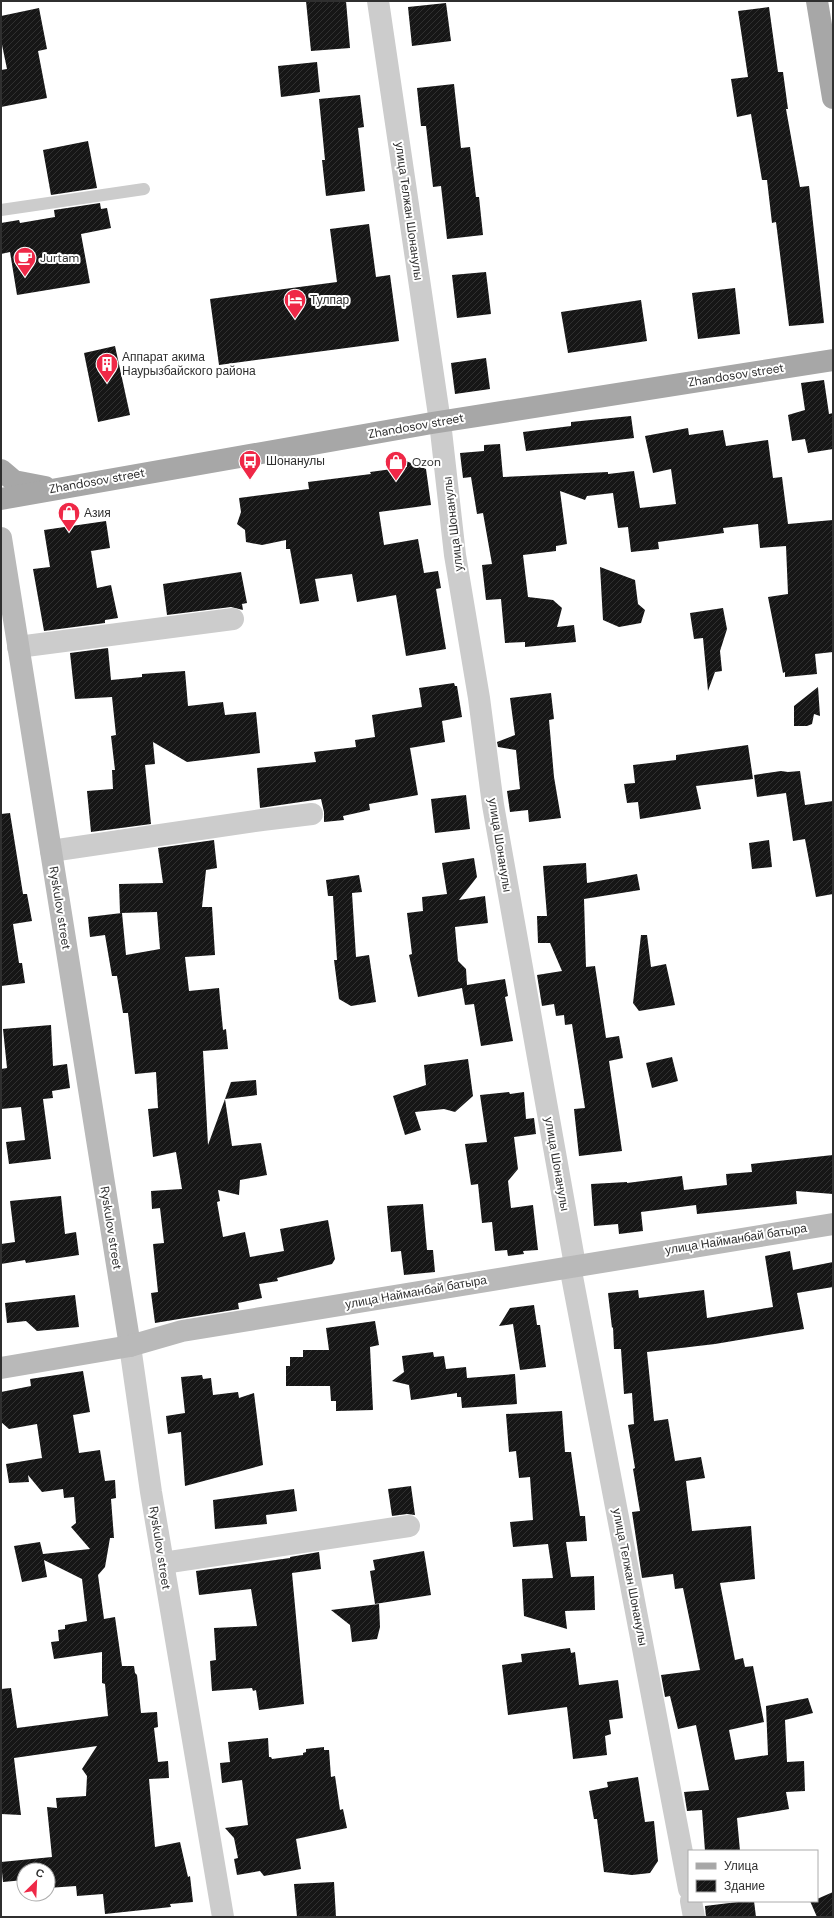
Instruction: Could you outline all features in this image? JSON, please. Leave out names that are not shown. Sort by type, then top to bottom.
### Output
[{"type":"main road","points":[[817,1],[833,98]]},
{"type":"main road","name":"Zhandosov street","points":[[1,499],[440,422],[833,360]]},
{"type":"main road","points":[[1,470],[14,481],[56,489]]},
{"type":"street","name":"улица Телжан Шонанулы","points":[[378,1],[440,422]]},
{"type":"street","name":"улица Шонанулы","points":[[440,422],[455,555],[479,698],[493,805],[573,1266]]},
{"type":"street","name":"Ryskulov street","points":[[1,538],[130,1346],[163,1563],[223,1917]]},
{"type":"street","points":[[18,647],[54,644],[233,619]]},
{"type":"street","points":[[51,851],[312,814]]},
{"type":"street","name":"улица Найманбай батыра","points":[[1,1368],[130,1346],[182,1331],[833,1224]]},
{"type":"street","name":"улица Телжан Шонанулы","points":[[573,1266],[688,1884]]},
{"type":"street","points":[[163,1563],[409,1526]]},
{"type":"street","points":[[691,1902],[694,1917]]},
{"type":"lane","points":[[1,210],[144,188]]},
{"type":"building","points":[[306,1],[346,1],[350,48],[311,51]]},
{"type":"building","points":[[446,3],[451,41],[412,46],[408,7]]},
{"type":"building","points":[[769,7],[778,72],[783,72],[788,109],[786,109],[800,187],[809,186],[824,323],[789,326],[776,222],[772,223],[767,180],[762,180],[751,114],[737,117],[731,79],[748,77],[738,11]]},
{"type":"building","points":[[39,8],[47,49],[38,51],[47,98],[1,107],[1,70],[7,69],[1,40],[1,16]]},
{"type":"building","points":[[317,62],[320,92],[281,97],[278,66]]},
{"type":"building","points":[[454,84],[461,148],[470,147],[476,197],[479,197],[483,235],[447,239],[441,186],[433,187],[426,126],[421,126],[417,88]]},
{"type":"building","points":[[360,95],[364,127],[358,128],[365,191],[326,196],[322,160],[325,160],[319,99]]},
{"type":"building","points":[[88,141],[97,188],[51,195],[43,150]]},
{"type":"building","points":[[100,203],[101,209],[107,208],[111,228],[81,234],[90,283],[17,295],[10,252],[1,254],[1,223],[19,220],[20,223],[55,217],[54,210]]},
{"type":"building","points":[[369,224],[376,277],[390,275],[399,341],[219,365],[210,299],[337,282],[330,229]]},
{"type":"building","points":[[486,272],[491,314],[457,318],[452,275]]},
{"type":"building","points":[[735,288],[740,334],[698,339],[692,293]]},
{"type":"building","points":[[641,300],[647,341],[568,353],[561,312]]},
{"type":"building","name":"Аппарат акима Наурызбайского района","points":[[115,346],[130,415],[98,422],[84,353]]},
{"type":"building","points":[[486,358],[490,389],[455,394],[451,363]]},
{"type":"building","points":[[824,380],[829,414],[833,413],[833,449],[808,453],[805,439],[792,441],[788,415],[805,410],[801,383]]},
{"type":"building","points":[[631,416],[634,438],[526,451],[523,432],[571,426],[571,422]]},
{"type":"building","points":[[688,428],[689,435],[723,430],[726,446],[768,440],[773,478],[782,477],[788,524],[833,520],[833,652],[815,654],[817,674],[785,677],[785,672],[783,673],[768,597],[788,594],[786,546],[760,548],[758,524],[723,528],[724,533],[658,542],[659,549],[631,552],[628,527],[618,528],[613,493],[587,496],[585,500],[560,491],[567,544],[556,546],[556,551],[523,555],[528,597],[553,600],[562,608],[557,627],[574,625],[576,642],[525,647],[525,642],[505,643],[501,599],[486,600],[482,565],[492,564],[483,513],[477,514],[471,477],[463,478],[460,453],[484,451],[484,445],[500,444],[503,477],[608,472],[608,474],[634,471],[640,508],[676,504],[671,469],[653,473],[645,436]]},
{"type":"building","points":[[406,461],[426,469],[431,505],[379,512],[384,545],[418,539],[424,573],[438,571],[441,588],[436,589],[446,649],[406,656],[396,595],[357,602],[352,574],[315,579],[319,601],[300,604],[290,549],[286,549],[286,540],[262,545],[246,542],[245,530],[237,524],[241,512],[239,498],[309,489],[308,482],[371,474],[370,472],[407,467]]},
{"type":"building","points":[[106,521],[110,548],[91,551],[97,588],[111,585],[118,618],[105,620],[105,623],[44,631],[33,569],[50,567],[44,530]]},
{"type":"building","points":[[600,567],[635,580],[638,604],[645,610],[641,623],[619,627],[603,620]]},
{"type":"building","points":[[241,572],[247,603],[242,604],[243,610],[231,607],[167,615],[163,584]]},
{"type":"building","points":[[723,608],[727,629],[720,651],[722,671],[715,672],[708,691],[703,638],[694,639],[690,613]]},
{"type":"building","points":[[108,648],[111,680],[142,677],[142,674],[185,671],[188,706],[223,702],[225,715],[256,712],[260,753],[187,762],[153,742],[155,764],[145,765],[151,824],[91,832],[87,791],[113,789],[112,770],[115,770],[111,736],[116,735],[112,697],[75,699],[70,653]]},
{"type":"building","points":[[454,683],[455,686],[457,686],[462,717],[442,721],[445,742],[410,748],[418,795],[369,804],[370,810],[343,816],[344,820],[324,822],[324,812],[321,799],[260,808],[257,768],[316,762],[314,752],[356,747],[355,740],[375,737],[372,715],[422,707],[419,688]]},
{"type":"building","points":[[818,687],[820,716],[814,714],[812,724],[807,726],[794,726],[794,706]]},
{"type":"building","points":[[551,693],[554,719],[549,720],[554,777],[561,818],[529,822],[528,810],[510,812],[507,791],[520,789],[516,750],[498,747],[497,742],[515,735],[510,698]]},
{"type":"building","points":[[748,745],[753,779],[696,786],[701,809],[640,819],[638,802],[627,803],[624,784],[635,783],[633,765],[676,760],[676,755]]},
{"type":"building","points":[[781,771],[800,771],[805,805],[833,801],[833,894],[816,897],[805,839],[793,841],[786,793],[757,797],[754,775]]},
{"type":"building","points":[[466,795],[470,829],[435,833],[431,799]]},
{"type":"building","points":[[10,813],[23,894],[27,894],[32,921],[13,924],[19,963],[22,963],[25,983],[1,986],[1,814]]},
{"type":"building","points":[[214,840],[217,868],[206,870],[202,907],[212,907],[215,955],[185,957],[189,991],[219,988],[223,1030],[226,1029],[228,1049],[203,1051],[208,1145],[225,1099],[232,1146],[261,1143],[267,1175],[240,1180],[239,1195],[218,1190],[220,1201],[217,1202],[223,1237],[245,1232],[250,1257],[284,1251],[280,1229],[328,1220],[335,1259],[332,1264],[277,1278],[278,1281],[259,1284],[262,1298],[238,1303],[239,1309],[155,1323],[151,1293],[158,1292],[153,1244],[164,1243],[160,1208],[152,1209],[151,1191],[182,1189],[176,1152],[153,1157],[148,1109],[158,1108],[156,1072],[135,1074],[128,1013],[123,1013],[117,976],[112,976],[105,935],[90,937],[88,917],[122,913],[126,955],[160,949],[157,912],[120,913],[119,884],[163,883],[158,848]]},
{"type":"building","points":[[769,840],[772,867],[752,869],[749,843]]},
{"type":"building","points":[[474,858],[477,877],[459,900],[485,896],[488,923],[455,927],[458,961],[466,969],[467,985],[505,979],[508,996],[505,997],[513,1041],[481,1046],[474,1004],[465,1005],[462,988],[418,997],[409,955],[412,954],[407,913],[423,911],[422,897],[447,894],[442,863]]},
{"type":"building","points":[[586,863],[587,883],[637,874],[640,890],[584,899],[586,967],[595,966],[606,1038],[619,1036],[623,1058],[609,1061],[622,1151],[579,1156],[574,1109],[585,1108],[572,1024],[565,1025],[564,1015],[556,1016],[554,1004],[542,1006],[537,975],[562,971],[550,943],[538,943],[537,916],[547,916],[543,866]]},
{"type":"building","points":[[359,875],[362,892],[352,893],[356,957],[369,955],[376,1002],[351,1006],[339,999],[334,960],[337,960],[333,896],[328,896],[326,880]]},
{"type":"building","points":[[641,935],[647,935],[651,967],[666,964],[675,1005],[639,1011],[633,1003]]},
{"type":"building","points":[[51,1025],[53,1066],[67,1064],[70,1088],[52,1091],[53,1098],[43,1099],[51,1159],[9,1164],[6,1142],[25,1140],[21,1107],[1,1109],[1,1069],[7,1068],[3,1029]]},
{"type":"building","points":[[672,1057],[678,1081],[652,1088],[646,1063]]},
{"type":"building","points":[[468,1059],[473,1096],[455,1112],[444,1109],[415,1112],[421,1130],[405,1135],[393,1096],[426,1085],[424,1065]]},
{"type":"building","points":[[256,1080],[257,1095],[225,1099],[231,1082]]},
{"type":"building","points":[[509,1092],[510,1094],[524,1092],[526,1119],[534,1118],[536,1134],[514,1137],[518,1169],[508,1181],[511,1208],[533,1205],[538,1250],[523,1251],[524,1254],[508,1256],[507,1250],[495,1251],[492,1222],[482,1223],[478,1184],[471,1185],[465,1144],[487,1142],[480,1095]]},
{"type":"building","points":[[833,1155],[833,1194],[796,1191],[797,1204],[697,1214],[696,1205],[641,1212],[643,1231],[619,1234],[618,1224],[594,1226],[591,1184],[627,1183],[682,1176],[684,1190],[727,1185],[726,1174],[752,1172],[751,1164]]},
{"type":"building","points":[[61,1196],[65,1234],[76,1232],[79,1255],[26,1263],[25,1260],[1,1264],[1,1244],[15,1242],[10,1201]]},
{"type":"building","points":[[423,1204],[427,1250],[433,1250],[435,1272],[404,1275],[401,1251],[391,1252],[387,1206]]},
{"type":"building","points":[[790,1251],[793,1270],[833,1262],[833,1287],[797,1293],[804,1329],[715,1344],[647,1352],[654,1421],[668,1419],[675,1461],[701,1457],[705,1478],[686,1481],[692,1531],[751,1526],[755,1579],[720,1583],[735,1660],[743,1658],[745,1667],[753,1666],[764,1722],[729,1730],[735,1760],[768,1755],[766,1706],[808,1698],[813,1713],[785,1720],[787,1762],[804,1761],[805,1791],[786,1792],[789,1809],[737,1818],[740,1850],[705,1850],[702,1810],[687,1811],[684,1792],[709,1790],[696,1725],[678,1729],[670,1696],[665,1697],[661,1675],[700,1670],[683,1588],[675,1589],[673,1574],[642,1578],[632,1512],[640,1511],[628,1425],[634,1424],[632,1393],[624,1394],[621,1349],[614,1349],[613,1327],[612,1328],[608,1293],[638,1290],[639,1298],[704,1290],[707,1318],[773,1307],[765,1256]]},
{"type":"building","points":[[75,1295],[79,1327],[37,1331],[26,1321],[7,1323],[5,1303]]},
{"type":"building","points":[[534,1305],[537,1325],[540,1325],[546,1367],[520,1370],[513,1324],[499,1326],[510,1308]]},
{"type":"building","points":[[375,1321],[379,1345],[370,1347],[373,1410],[336,1411],[336,1401],[331,1401],[330,1386],[286,1386],[286,1366],[290,1366],[290,1357],[303,1357],[303,1350],[329,1350],[326,1328]]},
{"type":"building","points":[[433,1352],[434,1357],[444,1356],[446,1369],[466,1367],[467,1378],[515,1374],[517,1404],[462,1408],[461,1397],[457,1397],[457,1393],[411,1400],[409,1385],[392,1381],[404,1372],[402,1356]]},
{"type":"building","points":[[83,1371],[90,1412],[73,1415],[79,1453],[100,1450],[105,1481],[115,1480],[116,1498],[111,1499],[114,1538],[110,1538],[105,1567],[98,1575],[104,1619],[115,1617],[122,1666],[134,1666],[135,1673],[137,1675],[141,1713],[157,1712],[158,1727],[154,1728],[158,1762],[168,1761],[169,1778],[149,1779],[155,1847],[180,1842],[188,1877],[190,1876],[193,1902],[170,1904],[171,1907],[105,1914],[103,1894],[77,1896],[76,1886],[56,1887],[56,1862],[16,1862],[16,1881],[3,1882],[1,1862],[52,1857],[47,1807],[57,1808],[56,1798],[86,1796],[87,1776],[82,1769],[97,1746],[14,1758],[21,1815],[1,1814],[1,1689],[11,1688],[17,1728],[108,1716],[105,1684],[102,1683],[102,1652],[54,1659],[51,1642],[59,1641],[58,1630],[65,1629],[65,1625],[87,1621],[82,1579],[44,1560],[47,1577],[22,1582],[14,1546],[40,1542],[43,1554],[90,1549],[71,1527],[76,1523],[74,1497],[64,1498],[63,1489],[42,1492],[28,1475],[29,1482],[9,1483],[6,1464],[42,1458],[37,1424],[9,1429],[1,1422],[1,1392],[31,1386],[30,1379]]},
{"type":"building","points":[[202,1375],[203,1379],[211,1378],[213,1395],[238,1392],[239,1398],[254,1393],[263,1465],[185,1486],[181,1432],[168,1434],[166,1416],[185,1413],[181,1377]]},
{"type":"building","points":[[562,1411],[565,1452],[571,1452],[580,1516],[585,1516],[587,1541],[566,1542],[571,1577],[594,1576],[595,1610],[565,1611],[567,1629],[524,1616],[522,1579],[553,1578],[548,1544],[513,1547],[510,1522],[533,1520],[530,1477],[519,1478],[516,1451],[509,1452],[506,1414]]},
{"type":"building","points":[[411,1486],[415,1515],[407,1514],[392,1516],[388,1489]]},
{"type":"building","points":[[294,1489],[297,1511],[266,1515],[267,1524],[215,1529],[213,1500]]},
{"type":"building","points":[[424,1551],[431,1595],[375,1604],[370,1571],[375,1570],[373,1560]]},
{"type":"building","points":[[319,1552],[321,1569],[292,1573],[304,1704],[259,1710],[256,1690],[253,1691],[252,1688],[212,1691],[210,1661],[216,1660],[214,1628],[257,1626],[251,1589],[199,1595],[196,1571],[290,1558]]},
{"type":"building","points":[[379,1604],[380,1627],[377,1639],[352,1642],[350,1625],[331,1610]]},
{"type":"building","points":[[570,1648],[571,1653],[575,1652],[579,1685],[618,1680],[623,1718],[609,1720],[611,1734],[605,1736],[607,1755],[573,1759],[567,1707],[508,1715],[502,1665],[522,1662],[521,1654]]},
{"type":"building","points":[[268,1738],[269,1757],[272,1759],[303,1755],[303,1753],[306,1752],[306,1749],[324,1747],[324,1750],[329,1750],[331,1777],[335,1776],[340,1810],[343,1809],[347,1828],[296,1839],[301,1869],[264,1876],[260,1871],[237,1875],[234,1859],[238,1858],[234,1838],[225,1828],[248,1825],[242,1780],[222,1783],[220,1763],[230,1762],[228,1742]]},
{"type":"building","points":[[638,1777],[645,1822],[654,1821],[658,1861],[650,1873],[632,1875],[604,1872],[597,1819],[594,1819],[589,1791],[608,1787],[607,1782]]},
{"type":"building","points":[[334,1882],[336,1917],[297,1917],[294,1884]]},
{"type":"building","points":[[833,1892],[833,1917],[817,1917],[810,1902],[818,1902],[818,1899]]},
{"type":"building","points":[[738,1902],[754,1902],[756,1917],[706,1917],[705,1906]]},
{"type":"place","name":"Jurtam","points":[[25,278]]},
{"type":"place","name":"Тулпар","points":[[295,320]]},
{"type":"place","name":"Аппарат акима Наурызбайского района","points":[[107,384]]},
{"type":"place","name":"Шонанулы","points":[[250,480]]},
{"type":"place","name":"Ozon","points":[[396,482]]},
{"type":"place","name":"Азия","points":[[69,532]]}]
